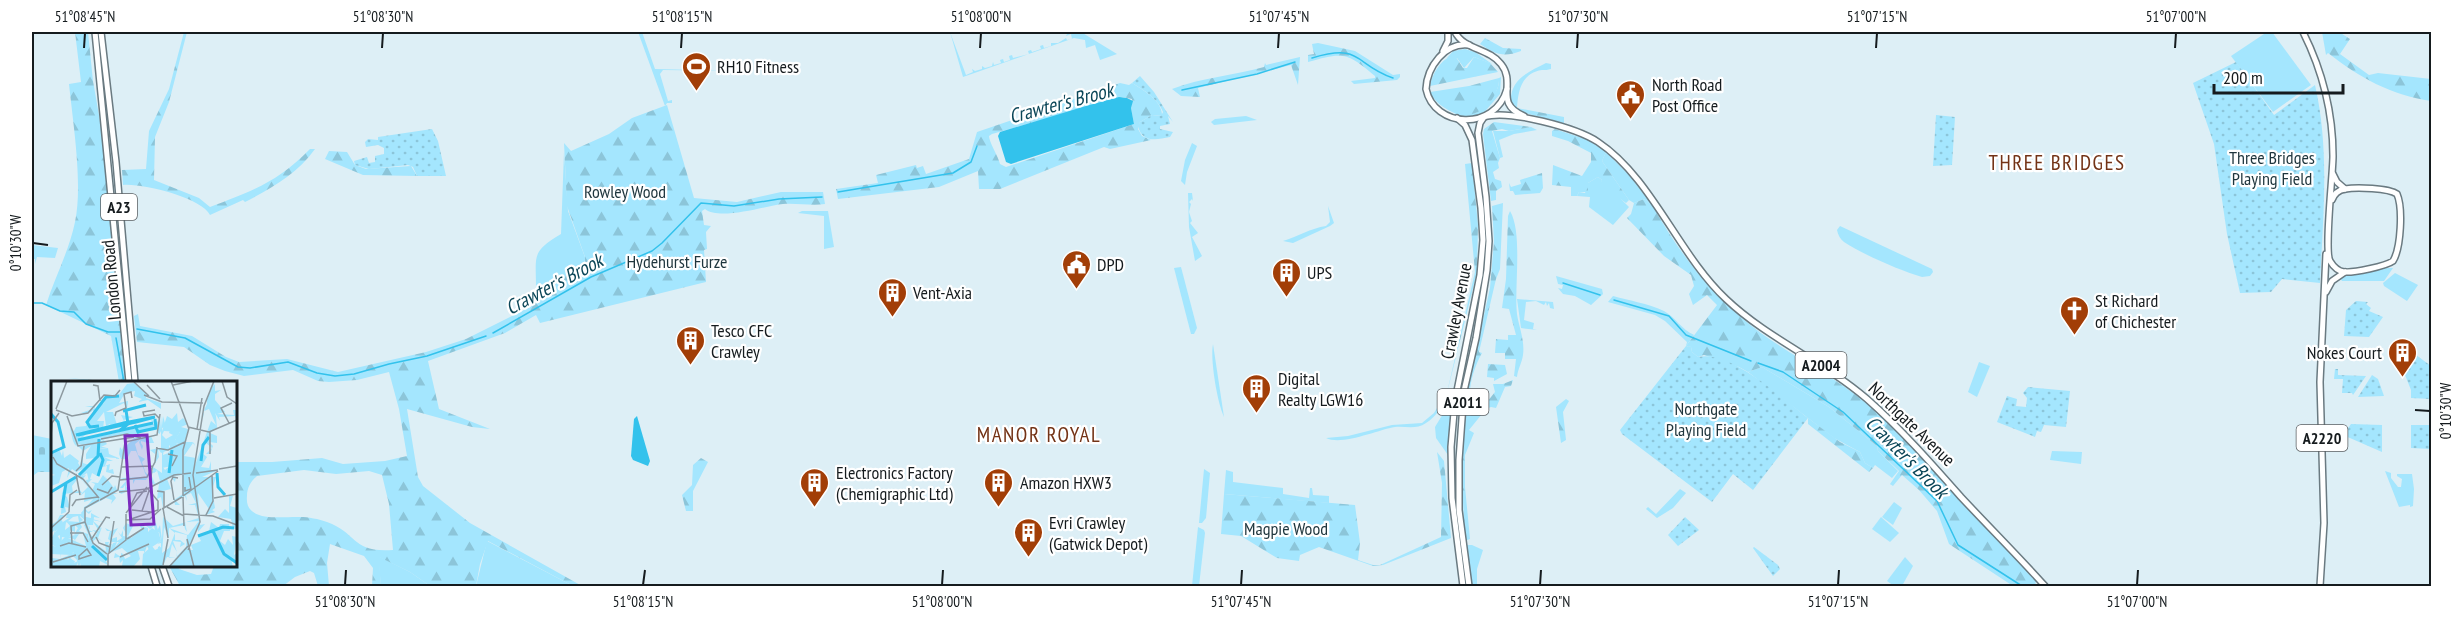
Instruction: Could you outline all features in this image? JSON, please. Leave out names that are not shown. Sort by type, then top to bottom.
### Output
[{"type":"main road","name":"London Road","points":[[95,32],[129,381]]},
{"type":"main road","name":"London Road","points":[[101,32],[116,162],[135,381]]},
{"type":"main road","points":[[1438,60],[1448,42],[1448,32]]},
{"type":"main road","points":[[1455,32],[1460,40],[1469,45],[1501,63],[1506,73],[1507,88],[1498,105],[1484,117],[1471,121],[1457,118],[1438,109],[1430,100],[1426,89],[1432,67],[1438,60],[1451,48],[1469,45]]},
{"type":"main road","points":[[2303,32],[2312,49],[2327,99],[2333,154],[2325,298]]},
{"type":"main road","name":"Northgate Avenue","points":[[1507,88],[1508,103],[1512,109],[1532,119]]},
{"type":"main road","name":"Northgate Avenue","points":[[1484,117],[1500,114],[1532,119],[1581,133],[1597,141],[1616,157],[1637,180],[1708,282],[1746,316],[1838,376],[1867,399],[1942,475],[2045,586]]},
{"type":"main road","name":"Crawley Avenue","points":[[1469,586],[1459,510],[1459,460],[1464,391],[1476,338],[1488,260],[1489,218],[1478,133],[1480,122],[1484,117]]},
{"type":"main road","name":"Crawley Avenue","points":[[1457,118],[1465,125],[1472,140],[1483,240],[1480,275],[1455,401],[1451,447],[1452,504],[1463,586]]},
{"type":"main road","points":[[2332,172],[2337,182],[2345,189]]},
{"type":"main road","points":[[2325,298],[2332,281],[2344,272],[2387,265],[2393,261],[2399,244],[2401,207],[2397,194],[2392,191],[2345,189],[2336,194],[2332,200]]},
{"type":"main road","points":[[2327,249],[2331,263],[2344,272]]},
{"type":"main road","name":"A2220","points":[[2320,586],[2325,523],[2320,414],[2325,298]]},
{"type":"main road","points":[[151,567],[157,586]]},
{"type":"main road","points":[[162,567],[170,586]]},
{"type":"green space","points":[[75,32],[88,32],[93,81],[104,144],[126,381],[119,381],[111,336],[46,305],[75,222],[78,190],[69,84],[81,82]]},
{"type":"green space","points":[[184,32],[187,32],[169,102],[155,137],[154,180],[199,198],[210,207],[275,178],[310,149],[315,149],[300,166],[274,186],[245,202],[243,200],[210,215],[196,203],[171,193],[143,186],[123,185],[122,170],[146,169],[149,131],[169,89]]},
{"type":"green space","points":[[638,32],[642,32],[655,69],[739,71],[663,70],[660,74],[668,101],[672,100],[672,103],[667,103],[665,106]]},
{"type":"green space","points":[[950,32],[966,75],[973,72],[972,69],[975,71],[982,69],[982,66],[985,68],[992,66],[993,62],[994,65],[1001,63],[1000,60],[1003,59],[1004,62],[1010,60],[1009,56],[1012,55],[1013,58],[1027,54],[963,77]]},
{"type":"green space","points":[[1068,32],[1081,32],[1117,54],[1100,60],[1095,45],[1086,48],[1085,40],[1072,39],[1071,34],[1066,36]]},
{"type":"green space","points":[[2267,32],[2272,32],[2311,85],[2273,112],[2231,56]]},
{"type":"green space","points":[[2322,32],[2339,32],[2350,39],[2340,54],[2369,75],[2378,73],[2431,79],[2431,101],[2389,90],[2364,78],[2328,53],[2326,55]]},
{"type":"green space","points":[[1066,38],[1070,39],[1051,46],[1051,43],[1058,43]]},
{"type":"green space","points":[[1485,38],[1503,48],[1521,49],[1521,51],[1509,54],[1495,52],[1480,44]]},
{"type":"green space","points":[[1318,43],[1355,51],[1393,75],[1400,74],[1400,77],[1397,80],[1354,84],[1351,81],[1375,78],[1375,76],[1358,62],[1344,56],[1308,62],[1308,55],[1314,54],[1312,44]]},
{"type":"green space","points":[[1043,45],[1044,48],[1050,46],[1029,54],[1028,51],[1041,49],[1040,46]]},
{"type":"green space","points":[[1465,49],[1475,52],[1492,64],[1474,57],[1464,68],[1457,58],[1447,58],[1453,51]]},
{"type":"green space","points":[[1451,56],[1456,57],[1463,68],[1467,68],[1474,57],[1490,63],[1498,72],[1430,86],[1437,68]]},
{"type":"green space","points":[[1300,57],[1298,85],[1291,65],[1198,88],[1200,97],[1181,96],[1172,89],[1264,67],[1265,63],[1266,65]]},
{"type":"green space","name":"Three Bridges Playing Field","points":[[2236,62],[2274,115],[2315,85],[2320,109],[2324,159],[2320,283],[2282,279],[2271,292],[2240,293],[2227,234],[2214,144],[2193,83]]},
{"type":"green space","points":[[1546,63],[1551,64],[1551,69],[1535,72],[1525,79],[1518,96],[1517,108],[1564,117],[1564,123],[1521,112],[1511,103],[1511,95],[1516,83],[1526,74]]},
{"type":"green space","points":[[1140,76],[1154,92],[1173,122],[1168,116],[1170,124],[1160,126],[1160,129],[1173,132],[1170,137],[1150,139],[1140,131],[1138,126],[1140,122],[1152,115],[1161,116],[1163,112],[1154,99],[1132,83]]},
{"type":"green space","points":[[1501,77],[1500,94],[1481,116],[1463,118],[1442,106],[1458,113],[1476,113],[1492,98]]},
{"type":"green space","points":[[1499,78],[1492,100],[1483,109],[1472,114],[1454,113],[1448,110],[1438,103],[1430,92],[1469,86]]},
{"type":"green space","points":[[1120,83],[1129,85],[1132,83],[1152,97],[1159,106],[1162,116],[1152,115],[1140,122],[1138,129],[1142,136],[1151,140],[1110,149],[1104,147],[1000,189],[979,189],[978,171],[939,187],[838,199],[836,189],[878,183],[876,175],[916,165],[917,168],[923,166],[926,174],[969,159],[977,132]],"holes":[[[1123,97],[1132,99],[1134,124],[1006,167],[1000,164],[989,139],[992,134]]]},
{"type":"green space","points":[[667,105],[694,198],[737,202],[781,192],[823,192],[825,204],[783,204],[721,214],[705,209],[702,211],[704,225],[711,226],[706,232],[707,249],[704,250],[706,282],[540,323],[536,315],[505,333],[428,361],[439,409],[490,429],[472,427],[407,409],[418,477],[423,486],[470,523],[582,586],[573,586],[488,541],[480,564],[476,586],[430,586],[410,572],[379,557],[381,586],[372,586],[373,568],[364,556],[330,544],[327,563],[329,586],[318,586],[314,573],[310,571],[295,577],[283,586],[180,586],[170,567],[178,567],[197,575],[211,574],[214,567],[237,567],[237,462],[322,458],[343,464],[385,461],[407,456],[399,409],[389,372],[357,380],[329,382],[318,381],[293,370],[244,376],[210,365],[184,347],[137,342],[134,316],[138,314],[140,326],[192,336],[226,357],[239,362],[287,359],[338,372],[426,352],[466,339],[532,306],[536,301],[536,288],[585,263],[585,257],[567,206],[564,143],[571,151],[609,134],[632,118]],"holes":[[[304,470],[336,474],[369,471],[382,475],[389,504],[393,550],[369,548],[337,526],[324,521],[303,517],[266,517],[258,515],[248,505],[249,487],[257,476]]]},
{"type":"green space","points":[[1936,115],[1955,117],[1952,165],[1933,166]]},
{"type":"green space","points":[[1246,116],[1257,120],[1214,125],[1211,122],[1215,119]]},
{"type":"green space","points":[[1494,122],[1531,127],[1492,131],[1500,158],[1499,168],[1493,172],[1495,179],[1501,181],[1502,187],[1496,191],[1496,200],[1491,201],[1483,134],[1484,129]]},
{"type":"green space","points":[[1531,127],[1537,130],[1514,134],[1499,140],[1503,157],[1500,158],[1493,131]]},
{"type":"green space","points":[[432,129],[438,141],[446,176],[417,176],[413,167],[408,165],[369,169],[355,165],[354,161],[367,157],[369,163],[375,162],[375,156],[384,154],[384,148],[378,145],[366,147],[365,142],[368,139],[378,140],[378,137]]},
{"type":"green space","points":[[1555,129],[1588,140],[1606,152],[1602,161],[1629,200],[1626,203],[1600,184],[1602,180],[1598,177],[1588,183],[1588,192],[1579,192],[1577,196],[1571,196],[1571,187],[1552,185],[1553,165],[1582,176],[1591,162],[1591,153],[1568,141],[1552,136],[1552,131]]},
{"type":"green space","points":[[1192,143],[1197,146],[1187,172],[1185,185],[1181,181],[1185,160]]},
{"type":"green space","points":[[329,151],[347,152],[355,165],[366,169],[411,166],[417,176],[363,175],[325,159]]},
{"type":"green space","points":[[564,152],[568,211],[586,260],[577,269],[536,288],[537,255],[544,245],[561,234]]},
{"type":"green space","points":[[1606,152],[1630,176],[1652,205],[1644,199],[1634,203],[1629,200],[1602,161]]},
{"type":"green space","points":[[1472,163],[1478,225],[1477,272],[1445,401],[1475,272],[1465,164]]},
{"type":"green space","points":[[1542,173],[1543,188],[1540,193],[1515,195],[1513,191],[1510,191],[1509,183],[1511,187],[1521,184],[1520,180]]},
{"type":"green space","points":[[1598,177],[1602,180],[1601,184],[1614,192],[1629,207],[1613,225],[1589,207],[1590,197],[1577,196],[1579,192],[1585,193],[1588,183]]},
{"type":"green space","points":[[1188,193],[1192,193],[1193,201],[1192,199],[1189,202],[1192,221],[1190,223],[1198,233],[1192,237],[1202,256],[1195,261],[1189,227]]},
{"type":"green space","points":[[1644,199],[1652,205],[1692,265],[1728,306],[1772,341],[1836,381],[1889,423],[1975,512],[2036,581],[2035,586],[2013,586],[1949,544],[1937,511],[1919,490],[1902,475],[1893,486],[1890,484],[1899,471],[1878,451],[1877,446],[1829,407],[1762,367],[1748,372],[1704,355],[1698,357],[1692,352],[1691,347],[1686,346],[1717,305],[1707,295],[1693,305],[1689,294],[1694,286],[1691,275],[1664,256],[1627,218],[1631,214],[1634,203]]},
{"type":"green space","points":[[1503,203],[1500,269],[1479,352],[1482,353],[1472,378],[1471,405],[1479,406],[1487,402],[1495,392],[1493,384],[1503,384],[1513,380],[1511,386],[1505,387],[1496,408],[1486,409],[1469,430],[1474,433],[1465,455],[1465,487],[1470,539],[1465,541],[1461,463],[1466,397],[1490,288],[1494,241],[1492,206]]},
{"type":"green space","points":[[1328,206],[1334,223],[1293,243],[1283,241],[1326,226],[1330,222]]},
{"type":"green space","points":[[828,211],[834,247],[824,249],[824,216],[798,213]]},
{"type":"green space","points":[[1510,211],[1516,233],[1516,303],[1523,344],[1517,377],[1514,376],[1516,359],[1505,359],[1505,353],[1495,353],[1496,339],[1508,340],[1508,335],[1516,335],[1509,309],[1502,308]]},
{"type":"green space","points":[[1840,226],[1932,269],[1933,272],[1930,276],[1922,277],[1871,257],[1839,237],[1837,230]]},
{"type":"green space","points":[[32,245],[58,248],[55,258],[37,257],[35,264],[35,259],[32,259]]},
{"type":"green space","points":[[1181,267],[1197,328],[1194,334],[1191,334],[1174,268]]},
{"type":"green space","points":[[2393,268],[2384,281],[2342,281],[2339,277],[2371,271]]},
{"type":"green space","points":[[2395,273],[2418,285],[2407,301],[2384,286],[2383,283]]},
{"type":"green space","points":[[1556,276],[1602,289],[1603,294],[1591,305],[1575,296],[1563,294],[1558,288],[1562,289],[1563,285],[1558,284]]},
{"type":"green space","points":[[1613,296],[1664,311],[1694,335],[1686,346],[1687,342],[1665,321],[1655,315],[1608,302]]},
{"type":"green space","points":[[1517,299],[1553,302],[1554,309],[1550,308],[1549,303],[1547,306],[1546,302],[1544,305],[1536,301],[1526,302],[1524,320],[1534,323],[1533,329],[1537,330],[1521,328]]},
{"type":"green space","points":[[2356,301],[2368,302],[2366,304],[2371,308],[2369,311],[2383,317],[2369,337],[2344,336],[2346,310]]},
{"type":"green space","points":[[1213,344],[1224,417],[1215,380],[1212,360]]},
{"type":"green space","name":"Northgate Playing Field","points":[[1686,346],[1691,347],[1692,352],[1698,357],[1725,360],[1756,377],[1808,418],[1753,490],[1733,474],[1712,502],[1622,434],[1620,430]]},
{"type":"green space","points":[[2412,352],[2431,366],[2431,399],[2411,398],[2411,390],[2401,365],[2406,363]]},
{"type":"green space","points":[[1979,362],[1990,366],[1977,397],[1968,392]]},
{"type":"green space","points":[[1488,364],[1505,365],[1507,374],[1494,381],[1494,378],[1487,377]]},
{"type":"green space","points":[[1762,367],[1829,407],[1877,446],[1878,451],[1898,471],[1892,478],[1875,465],[1873,468],[1865,463],[1860,452],[1834,438],[1748,372]]},
{"type":"green space","points":[[2335,369],[2338,369],[2338,375],[2366,376],[2353,395],[2342,393],[2343,379],[2334,379]]},
{"type":"green space","points":[[2372,375],[2378,379],[2384,396],[2358,397]]},
{"type":"green space","points":[[2028,387],[2070,391],[2066,427],[2044,425],[2041,432],[2037,431],[2035,437],[1997,422],[2007,396],[2017,399],[2016,406],[2026,407],[2027,398],[2023,393]]},
{"type":"green space","points":[[1446,393],[1439,410],[1422,425],[1395,427],[1341,440],[1326,438],[1348,436],[1392,425],[1422,423],[1434,413]]},
{"type":"green space","points":[[1452,399],[1448,455],[1436,438],[1435,427]]},
{"type":"green space","points":[[1566,399],[1569,401],[1563,412],[1566,440],[1561,443],[1556,407]]},
{"type":"green space","points":[[1808,418],[1840,442],[1860,452],[1865,463],[1873,468],[1869,472],[1808,424]]},
{"type":"green space","points":[[2351,424],[2382,425],[2382,452],[2343,435]]},
{"type":"green space","points":[[2411,425],[2431,425],[2431,449],[2411,448]]},
{"type":"green space","points":[[32,435],[51,439],[51,472],[38,472],[34,475]]},
{"type":"green space","points":[[2052,451],[2082,452],[2081,464],[2050,460]]},
{"type":"green space","name":"Magpie Wood","points":[[1437,452],[1444,461],[1451,538],[1383,565],[1373,566],[1319,547],[1300,555],[1299,561],[1277,558],[1241,536],[1221,534],[1224,494],[1355,505],[1360,543],[1358,560],[1380,565],[1441,537],[1442,483]]},
{"type":"green space","points":[[701,458],[708,462],[693,491],[693,511],[686,511],[682,495],[692,485],[693,465]]},
{"type":"green space","points":[[1204,469],[1210,473],[1206,518],[1199,523]]},
{"type":"green space","points":[[1226,470],[1233,472],[1233,482],[1283,488],[1283,494],[1309,498],[1310,488],[1312,488],[1313,495],[1329,496],[1329,503],[1224,494]]},
{"type":"green space","points":[[2385,471],[2391,473],[2391,478],[2398,487],[2401,487],[2402,479],[2397,474],[2412,474],[2413,506],[2399,507]]},
{"type":"green space","points":[[1680,489],[1686,493],[1673,508],[1657,518],[1646,509],[1648,507],[1656,514]]},
{"type":"green space","points":[[1894,502],[1902,508],[1893,525],[1882,517]]},
{"type":"green space","points":[[1685,517],[1699,530],[1678,546],[1668,535]]},
{"type":"green space","points":[[1881,517],[1899,533],[1890,542],[1872,529]]},
{"type":"green space","points":[[1198,527],[1205,533],[1199,586],[1192,586]]},
{"type":"green space","points":[[487,541],[573,586],[476,586]]},
{"type":"green space","points":[[1465,545],[1472,545],[1483,550],[1477,569],[1477,586],[1471,586]]},
{"type":"green space","points":[[1753,548],[1778,565],[1780,569],[1773,576]]},
{"type":"green space","points":[[378,556],[410,572],[430,586],[381,586]]},
{"type":"green space","points":[[1905,557],[1913,566],[1902,586],[1894,586],[1887,581]]},
{"type":"shaded area","points":[[1119,97],[1133,101],[1131,108],[1134,124],[1011,164],[1006,162],[998,136],[1000,132]]},
{"type":"shaded area","points":[[637,416],[650,461],[648,466],[633,460],[631,456],[634,419]]},
{"type":"waterway","name":"Crawter's Brook","points":[[1312,58],[1328,54],[1349,54],[1380,73],[1393,78]]},
{"type":"waterway","name":"Crawter's Brook","points":[[1182,90],[1257,74],[1295,62]]},
{"type":"waterway","name":"Crawter's Brook","points":[[838,192],[953,173],[971,162],[977,146]]},
{"type":"waterway","name":"Crawter's Brook","points":[[493,333],[591,277],[652,251],[701,203],[734,206],[779,199],[822,197]]},
{"type":"waterway","name":"Crawter's Brook","points":[[1563,283],[1600,295]]},
{"type":"waterway","name":"Crawter's Brook","points":[[1614,300],[1669,316],[1686,335],[1751,361]]},
{"type":"waterway","name":"Crawter's Brook","points":[[32,303],[42,303],[60,311],[74,312],[86,324],[108,332],[121,332]]},
{"type":"waterway","name":"Crawter's Brook","points":[[137,329],[185,338],[238,367],[250,368],[288,362],[317,373],[335,376],[354,374],[427,356],[486,336]]},
{"type":"waterway","points":[[116,338],[124,381]]},
{"type":"waterway","name":"Crawter's Brook","points":[[1758,363],[1783,372],[1843,412],[1937,501],[1958,545],[2022,586]]},
{"type":"place","name":"RH10 Fitness","points":[[696,92]]},
{"type":"place","name":"North Road Post Office","points":[[1631,120]]},
{"type":"place","name":"DPD","points":[[1076,290]]},
{"type":"place","name":"UPS","points":[[1286,298]]},
{"type":"place","name":"Vent-Axia","points":[[892,318]]},
{"type":"place","name":"St Richard of Chichester","points":[[2074,336]]},
{"type":"place","name":"Tesco CFC Crawley","points":[[690,366]]},
{"type":"place","name":"Nokes Court","points":[[2403,378]]},
{"type":"place","name":"Digital Realty LGW16","points":[[1257,414]]},
{"type":"place","name":"Electronics Factory (Chemigraphic Ltd)","points":[[815,508]]},
{"type":"place","name":"Amazon HXW3","points":[[999,508]]},
{"type":"place","name":"Evri Crawley (Gatwick Depot)","points":[[1028,558]]},
{"type":"district","name":"THREE BRIDGES","points":[[2057,162]]},
{"type":"district","name":"MANOR ROYAL","points":[[1039,434]]},
{"type":"park label","name":"Rowley Wood","points":[[625,191]]},
{"type":"park label","name":"Hydehurst Furze","points":[[677,261]]}]
